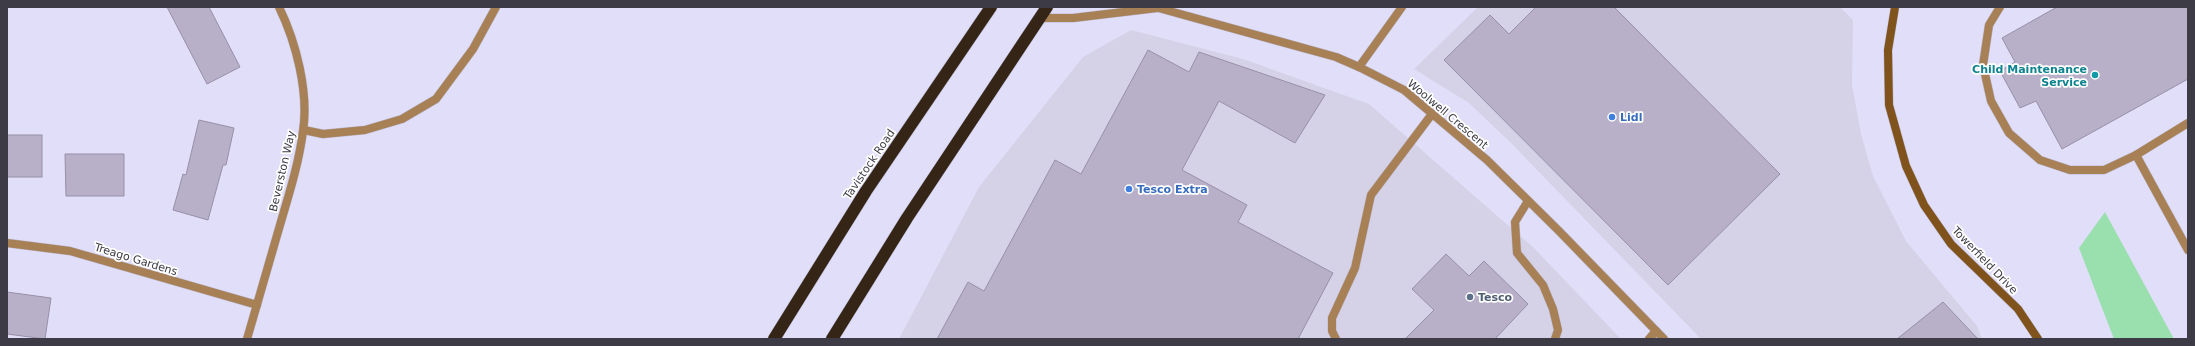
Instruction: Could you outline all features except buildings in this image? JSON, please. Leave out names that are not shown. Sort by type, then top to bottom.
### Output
[{"type":"highway","name":"Tavistock Road","points":[[774,339],[866,191],[991,7]]},
{"type":"highway","points":[[832,339],[907,218],[1047,7]]},
{"type":"street","name":"Beverston Way","points":[[247,339],[291,188],[304,130],[303,89],[297,54],[286,21],[279,7]]},
{"type":"street","points":[[304,130],[323,134],[365,130],[402,119],[436,99],[473,49],[496,7]]},
{"type":"street","name":"Woolwell Crescent","points":[[1040,18],[1073,18],[1156,7],[1336,57],[1404,90],[1487,160],[1664,339]]},
{"type":"street","points":[[1359,67],[1402,7]]},
{"type":"street","name":"Towerfield Drive","points":[[1895,7],[1888,50],[1890,105],[1906,166],[1924,205],[1951,244],[2018,309],[2038,339]]},
{"type":"street","points":[[2000,7],[1988,26],[1984,64],[1990,101],[2009,133],[2040,160],[2070,170],[2104,170],[2136,155],[2188,124]]},
{"type":"street","points":[[1336,339],[1332,331],[1332,318],[1355,268],[1371,195],[1432,114]]},
{"type":"street","points":[[2136,155],[2188,250]]},
{"type":"street","points":[[1528,201],[1515,222],[1517,253],[1543,285],[1553,309],[1558,330],[1555,339]]},
{"type":"street","name":"Treago Gardens","points":[[7,243],[70,251],[257,305]]},
{"type":"street","points":[[1648,339],[1656,331]]},
{"type":"shaded area","points":[[1478,7],[1840,7],[1853,20],[1852,85],[1861,134],[1873,176],[1906,241],[1977,326],[1982,339],[1701,339],[1511,143],[1469,103],[1414,69]]},
{"type":"shaded area","points":[[1131,30],[1243,59],[1369,104],[1533,247],[1621,339],[899,339],[979,187],[1083,57]]},
{"type":"green space","points":[[2105,212],[2174,339],[2114,339],[2079,248]]},
{"type":"place","name":"Child Maintenance Service","points":[[2095,75]]},
{"type":"place","name":"Lidl","points":[[1612,117]]},
{"type":"place","name":"Tesco Extra","points":[[1129,189]]},
{"type":"place","name":"Tesco","points":[[1470,297]]}]
